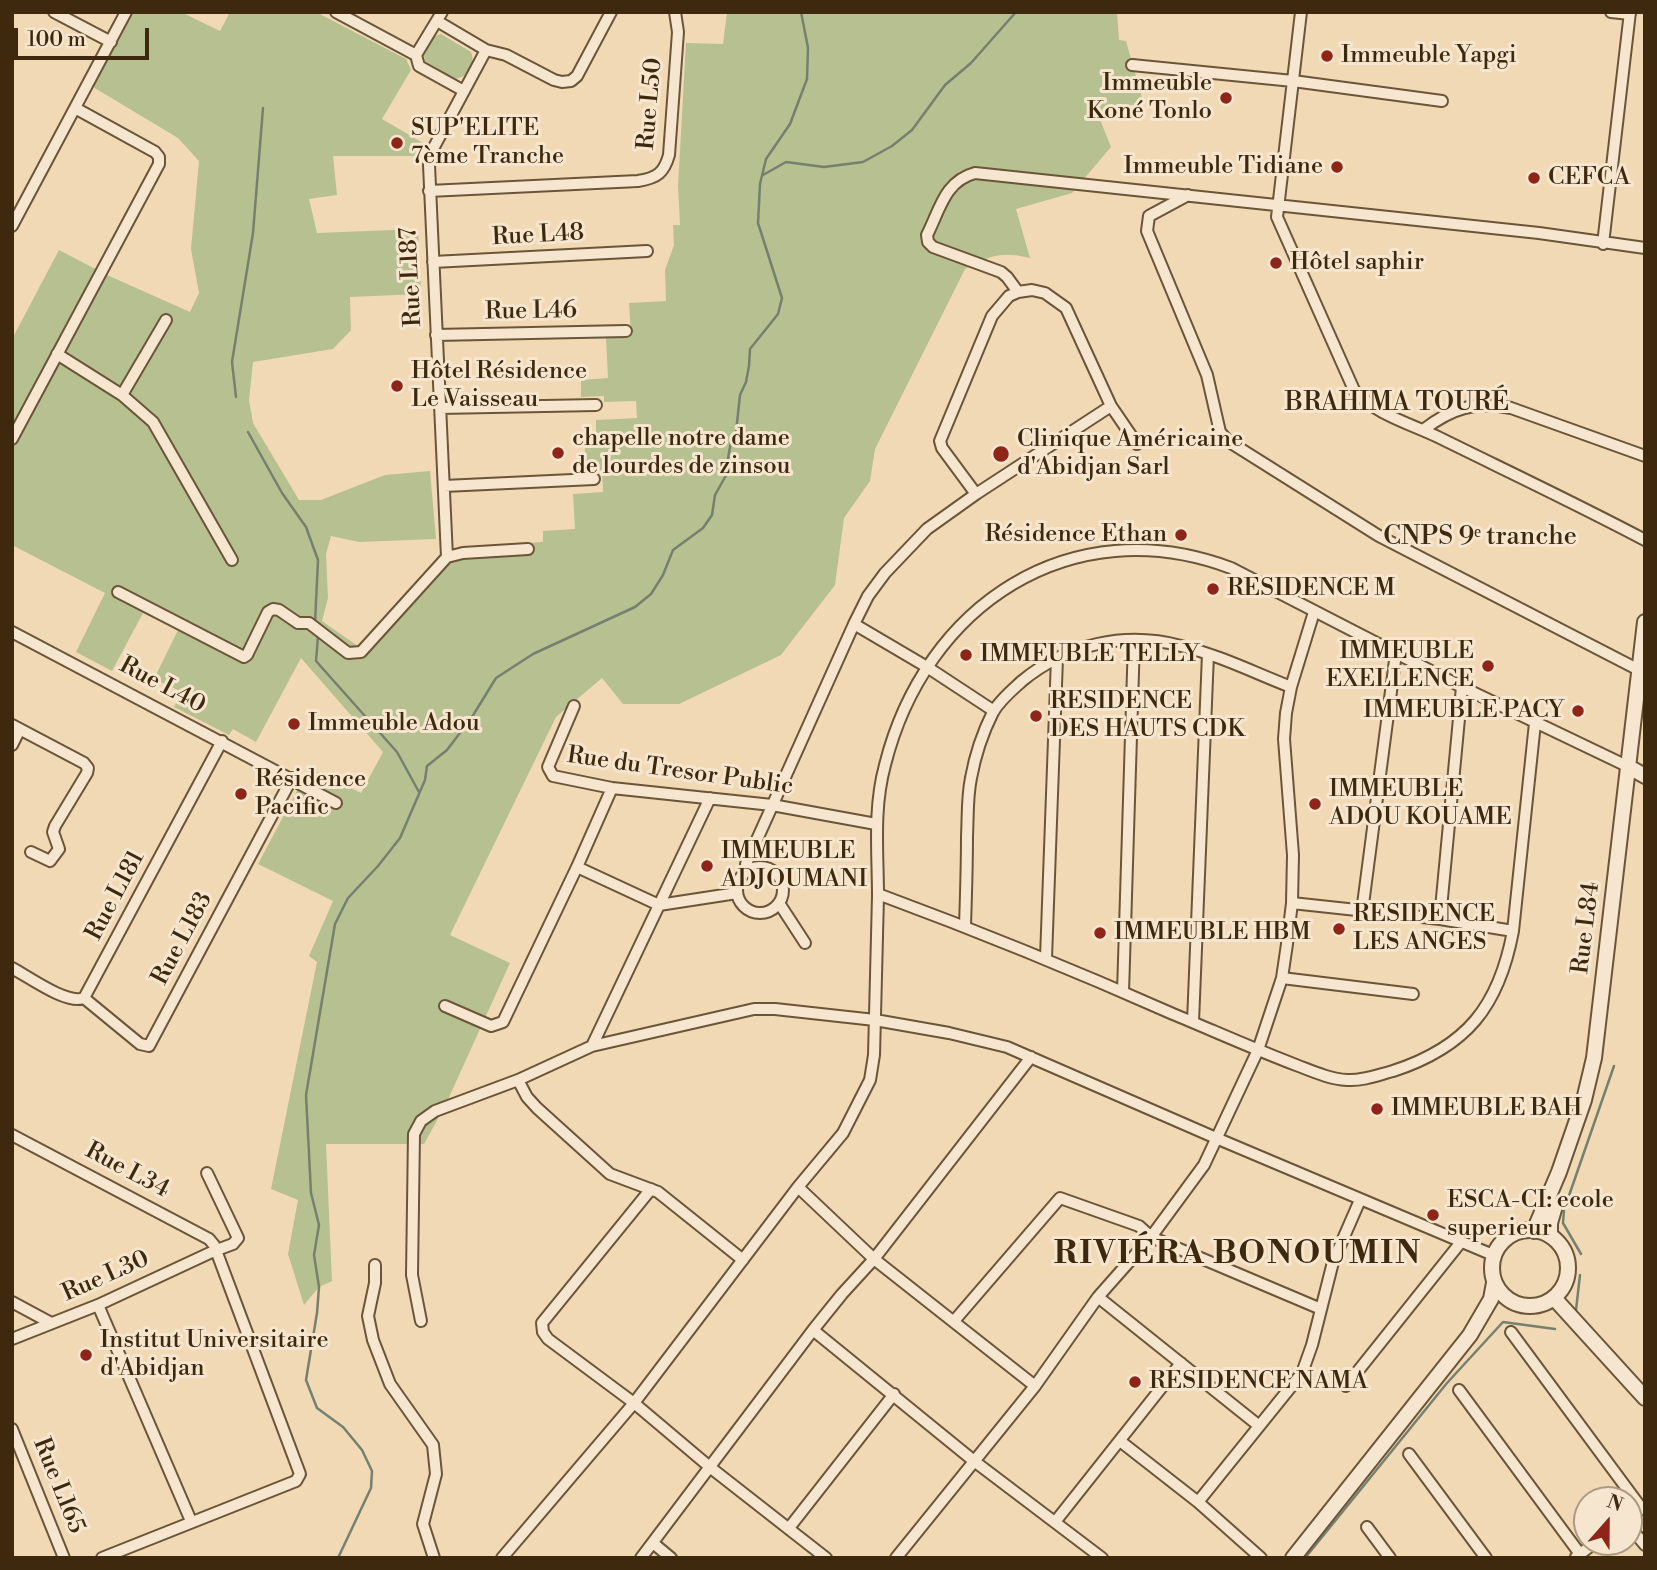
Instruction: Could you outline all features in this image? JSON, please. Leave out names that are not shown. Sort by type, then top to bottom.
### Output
[{"type":"street","points":[[54,12],[111,41]]},
{"type":"street","points":[[12,226],[126,12]]},
{"type":"street","points":[[336,12],[416,54]]},
{"type":"street","points":[[464,91],[419,66],[416,54],[440,17],[486,50],[506,55],[562,82],[577,76],[611,12]]},
{"type":"street","name":"Rue L50","points":[[429,191],[638,181],[660,174],[669,155],[678,32],[675,12]]},
{"type":"street","points":[[1301,12],[1278,220],[1354,390],[1380,412],[1423,430],[1645,540]]},
{"type":"street","points":[[1603,244],[1630,13],[1611,12]]},
{"type":"street","name":"Rue L187","points":[[447,557],[429,191],[430,156],[486,50]]},
{"type":"street","points":[[1132,65],[1293,81],[1442,101]]},
{"type":"street","points":[[12,439],[159,164],[159,157],[155,152],[75,108]]},
{"type":"street","points":[[1018,292],[1001,272],[933,247],[929,242],[927,235],[951,185],[962,177],[975,173],[1188,195],[1539,233],[1645,248]]},
{"type":"street","points":[[1188,195],[1149,216],[1147,231],[1207,375],[1220,432],[1228,441],[1379,536],[1639,670]]},
{"type":"street","name":"Rue L48","points":[[433,262],[647,251]]},
{"type":"street","points":[[976,494],[940,441],[989,324],[1009,296],[1018,292],[1032,290],[1045,293],[1066,308],[1111,406],[1137,444]]},
{"type":"street","points":[[122,395],[166,320]]},
{"type":"street","name":"Rue L46","points":[[436,335],[626,331]]},
{"type":"street","points":[[57,354],[122,395],[153,422],[232,560]]},
{"type":"street","points":[[440,408],[596,405]]},
{"type":"street","points":[[1423,430],[1451,411],[1469,406],[1496,405],[1645,456]]},
{"type":"street","points":[[748,870],[746,864],[868,597],[906,549],[928,529],[976,494],[1111,406]]},
{"type":"street","points":[[443,486],[594,479]]},
{"type":"street","points":[[118,592],[244,657],[268,612],[273,609],[298,623],[309,623],[348,653],[356,653],[361,652],[447,557],[528,549]]},
{"type":"street","points":[[502,1558],[635,1403],[798,1187],[843,1133],[865,1092],[873,1069],[878,800],[888,756],[906,709],[928,667],[971,613],[1038,571],[1067,559],[1103,552],[1139,550],[1203,557],[1231,568],[1462,687],[1636,771]]},
{"type":"street","points":[[895,1558],[1035,1386],[1098,1297],[1151,1237],[1204,1165],[1258,1051],[1282,978],[1292,904],[1293,855],[1284,739],[1291,687],[1314,612]]},
{"type":"street","name":"Rue L84","points":[[1534,1231],[1559,1172],[1591,1075],[1636,771],[1639,670],[1645,622]]},
{"type":"street","points":[[854,624],[928,667],[994,711]]},
{"type":"street","name":"Rue L40","points":[[12,632],[336,803]]},
{"type":"street","points":[[965,926],[971,776],[994,711],[1004,697],[1031,674],[1057,658],[1088,645],[1134,640],[1181,645],[1291,687]]},
{"type":"street","points":[[1123,992],[1134,640]]},
{"type":"street","points":[[1362,912],[1396,653]]},
{"type":"street","points":[[1193,1022],[1208,654]]},
{"type":"street","points":[[1046,958],[1057,658]]},
{"type":"street","name":"Rue L84","points":[[1550,1237],[1551,1217],[1593,1102],[1603,1062],[1645,686]]},
{"type":"street","points":[[1440,919],[1462,687]]},
{"type":"street","name":"Rue du Tresor Public","points":[[574,706],[548,767],[553,775],[612,788],[772,805],[876,824]]},
{"type":"street","points":[[878,894],[1046,958],[1258,1051],[1326,1076],[1347,1080],[1371,1078],[1418,1063],[1442,1051],[1465,1031],[1484,1009],[1497,987],[1508,960],[1513,931],[1535,723]]},
{"type":"street","points":[[12,745],[16,727],[84,763],[88,768],[55,826],[53,832],[59,849],[54,858],[45,860],[31,852]]},
{"type":"street","name":"Rue L181","points":[[84,998],[222,741]]},
{"type":"street","name":"Rue L183","points":[[84,998],[140,1044],[149,1046],[292,778]]},
{"type":"street","points":[[445,1006],[491,1026],[503,1022],[612,788]]},
{"type":"street","points":[[592,1046],[710,798]]},
{"type":"street","points":[[577,867],[659,905],[737,893]]},
{"type":"street","points":[[763,867],[777,874],[783,888],[779,902],[766,912],[745,906],[737,893],[739,880],[748,870],[763,867]]},
{"type":"street","points":[[779,902],[805,943]]},
{"type":"street","points":[[1292,904],[1440,919],[1513,931]]},
{"type":"street","points":[[12,968],[66,998],[76,1001],[84,998]]},
{"type":"street","points":[[1282,978],[1413,994]]},
{"type":"street","points":[[421,1321],[412,1276],[415,1134],[421,1121],[435,1111],[518,1080],[592,1046],[754,1009],[875,1020],[1007,1047],[1493,1255]]},
{"type":"street","points":[[641,1558],[813,1330],[874,1259],[1031,1057]]},
{"type":"street","points":[[518,1080],[537,1108],[610,1174],[658,1192],[743,1259]]},
{"type":"street","name":"Rue L34","points":[[12,1135],[202,1234],[214,1245],[214,1251]]},
{"type":"street","name":"Rue L30","points":[[12,1339],[99,1305],[233,1244],[238,1238],[207,1173]]},
{"type":"street","points":[[798,1187],[874,1259],[1035,1386]]},
{"type":"street","points":[[651,1189],[542,1323],[543,1332],[548,1339],[635,1403],[711,1468],[826,1558]]},
{"type":"street","points":[[954,1321],[1060,1198],[1139,1226],[1151,1237],[1321,1309]]},
{"type":"street","points":[[1198,1502],[1258,1424],[1302,1373],[1333,1262],[1360,1200]]},
{"type":"street","points":[[1470,1335],[1492,1299],[1493,1255],[1509,1236],[1521,1231],[1534,1231],[1550,1237],[1565,1255],[1567,1278],[1562,1289],[1542,1305],[1528,1307],[1514,1303],[1502,1295],[1494,1283]]},
{"type":"street","points":[[1346,1386],[1461,1242]]},
{"type":"street","points":[[102,1558],[296,1481],[300,1474],[214,1251]]},
{"type":"street","points":[[375,1265],[375,1283],[368,1317],[373,1340],[390,1384],[433,1445],[436,1474],[423,1524],[434,1558]]},
{"type":"street","points":[[1098,1297],[1258,1424]]},
{"type":"street","points":[[1554,1298],[1645,1398]]},
{"type":"street","points":[[12,1302],[51,1323]]},
{"type":"street","points":[[1293,1558],[1470,1335],[1492,1313],[1514,1303]]},
{"type":"street","points":[[99,1305],[191,1521]]},
{"type":"street","points":[[813,1330],[974,1461],[1102,1558]]},
{"type":"street","points":[[1511,1332],[1626,1486]]},
{"type":"street","points":[[1055,1522],[1181,1363]]},
{"type":"street","points":[[1459,1390],[1573,1550]]},
{"type":"street","points":[[789,1528],[894,1394]]},
{"type":"street","name":"Rue L165","points":[[12,1429],[64,1558]]},
{"type":"street","points":[[1121,1440],[1198,1502],[1261,1558]]},
{"type":"street","points":[[1409,1454],[1486,1558]]},
{"type":"street","points":[[1367,1527],[1390,1558]]},
{"type":"street","points":[[653,1543],[671,1558]]},
{"type":"green space","points":[[133,12],[181,12],[220,31],[230,12],[316,12],[406,59],[411,70],[382,119],[423,143],[415,156],[333,156],[337,195],[309,199],[317,233],[418,229],[421,294],[350,297],[351,330],[333,349],[253,362],[249,400],[253,423],[299,500],[321,500],[385,475],[430,471],[436,539],[359,542],[331,536],[326,554],[328,598],[322,621],[362,649],[439,564],[461,547],[543,542],[543,531],[575,529],[573,494],[603,492],[602,471],[586,471],[584,436],[596,435],[596,420],[637,418],[636,401],[604,402],[604,396],[581,397],[581,380],[608,378],[606,338],[631,336],[629,303],[666,301],[665,270],[674,245],[673,225],[680,225],[678,186],[686,43],[723,44],[727,12],[1117,12],[1119,40],[1126,41],[1143,101],[1099,117],[1111,147],[1072,193],[1016,209],[1030,258],[996,256],[981,260],[965,269],[875,449],[870,481],[844,518],[835,585],[781,655],[679,704],[623,704],[602,678],[556,717],[450,935],[510,963],[445,1106],[424,1144],[326,1144],[332,1281],[319,1287],[304,1305],[288,1254],[298,1200],[271,1189],[317,962],[309,956],[333,901],[258,864],[309,768],[361,793],[383,752],[301,658],[256,742],[233,729],[229,735],[174,707],[182,692],[154,679],[178,630],[143,613],[112,671],[76,652],[105,593],[12,545],[12,339],[59,250],[190,312],[199,293],[191,249],[199,161],[178,138],[93,87]]},
{"type":"green space","points":[[441,34],[471,52],[472,66],[465,75],[455,79],[425,61],[427,44]]},
{"type":"waterway","points":[[338,1558],[371,1488],[372,1471],[362,1450],[343,1427],[317,1408],[306,1380],[319,1287],[314,1255],[319,1225],[311,1193],[306,1095],[335,924],[348,898],[400,838],[425,780],[427,766],[447,750],[472,717],[496,678],[533,654],[635,607],[651,594],[663,575],[673,550],[703,528],[712,515],[715,495],[729,470],[731,441],[736,432],[740,395],[746,382],[750,349],[778,314],[782,298],[758,223],[760,184],[766,159],[790,124],[807,79],[808,48],[801,12]]},
{"type":"waterway","points":[[763,175],[786,162],[824,167],[863,162],[892,146],[912,130],[945,85],[971,63],[1016,12]]},
{"type":"waterway","points":[[236,397],[232,362],[253,233],[263,108]]},
{"type":"waterway","points":[[248,432],[282,493],[306,527],[318,560],[315,623]]},
{"type":"waterway","points":[[318,636],[316,661],[397,752],[419,792]]},
{"type":"waterway","points":[[1581,1254],[1563,1223],[1564,1210],[1614,1066]]},
{"type":"waterway","points":[[1576,1310],[1580,1275]]},
{"type":"waterway","points":[[1305,1558],[1447,1383],[1503,1322],[1555,1329]]},
{"type":"place","name":"Immeuble Yapgi","points":[[1327,56]]},
{"type":"place","name":"Immeuble Koné Tonlo","points":[[1226,98]]},
{"type":"place","name":"SUP'ELITE 7ème Tranche","points":[[397,143]]},
{"type":"place","name":"Immeuble Tidiane","points":[[1337,167]]},
{"type":"place","name":"CEFCA","points":[[1534,178]]},
{"type":"place","name":"Hôtel saphir","points":[[1276,263]]},
{"type":"place","name":"Hôtel Résidence Le Vaisseau","points":[[397,386]]},
{"type":"place","name":"chapelle notre dame de lourdes de zinsou","points":[[558,453]]},
{"type":"place","name":"Clinique Américaine d'Abidjan Sarl","points":[[1001,454]]},
{"type":"place","name":"Résidence Ethan","points":[[1181,535]]},
{"type":"place","name":"RESIDENCE M","points":[[1213,589]]},
{"type":"place","name":"IMMEUBLE TELLY","points":[[966,655]]},
{"type":"place","name":"IMMEUBLE EXELLENCE","points":[[1488,666]]},
{"type":"place","name":"IMMEUBLE PACY","points":[[1578,711]]},
{"type":"place","name":"RESIDENCE DES HAUTS CDK","points":[[1036,716]]},
{"type":"place","name":"Immeuble Adou","points":[[294,724]]},
{"type":"place","name":"Résidence Pacific","points":[[241,794]]},
{"type":"place","name":"IMMEUBLE ADOU KOUAME","points":[[1315,804]]},
{"type":"place","name":"IMMEUBLE ADJOUMANI","points":[[707,866]]},
{"type":"place","name":"RESIDENCE LES ANGES","points":[[1339,929]]},
{"type":"place","name":"IMMEUBLE HBM","points":[[1100,933]]},
{"type":"place","name":"IMMEUBLE BAH","points":[[1377,1109]]},
{"type":"place","name":"ESCA-CI: ecole superieur","points":[[1433,1215]]},
{"type":"place","name":"Institut Universitaire d'Abidjan","points":[[86,1355]]},
{"type":"place","name":"RESIDENCE NAMA","points":[[1135,1382]]},
{"type":"district","name":"BRAHIMA TOURÉ","points":[[1397,404]]},
{"type":"district","name":"CNPS 9ᵉ tranche","points":[[1480,538]]},
{"type":"district","name":"RIVIÉRA BONOUMIN","points":[[1238,1255]]}]
